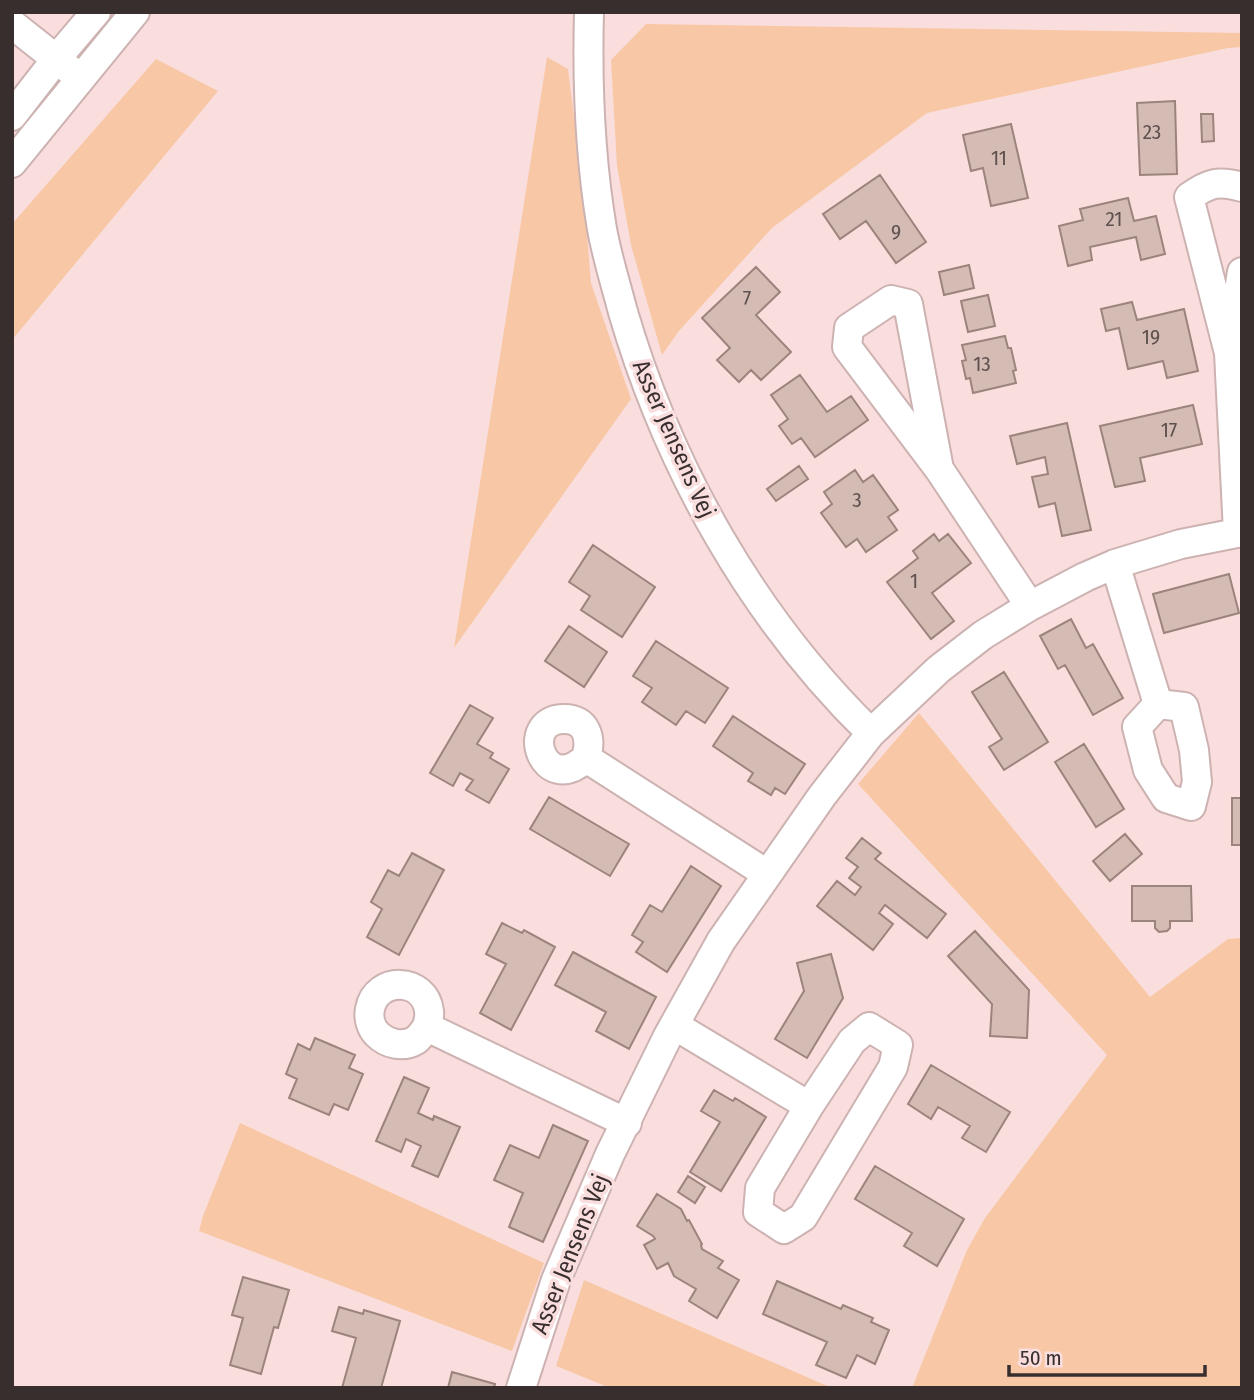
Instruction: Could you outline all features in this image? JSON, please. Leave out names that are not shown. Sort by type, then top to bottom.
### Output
[{"type":"street","points":[[12,116],[96,12]]},
{"type":"street","points":[[12,163],[135,12]]},
{"type":"street","name":"Asser Jensens Vej","points":[[589,12],[594,178],[603,233],[638,361],[659,417],[715,530],[756,595],[843,706],[871,733]]},
{"type":"street","points":[[12,24],[80,78]]},
{"type":"street","name":"Asser Jensens Vej","points":[[521,1388],[556,1280],[610,1154],[674,1025],[721,941],[822,796],[871,733],[939,669],[983,635],[1030,606],[1115,564],[1181,544],[1240,532],[1229,353],[1189,197],[1206,186],[1223,183],[1242,187]]},
{"type":"street","name":"Asser Jensens Vej","points":[[1229,353],[1242,272]]},
{"type":"street","points":[[939,469],[908,304],[891,300],[849,328],[847,347],[939,469],[1030,606]]},
{"type":"street","points":[[1115,564],[1158,704]]},
{"type":"street","points":[[586,758],[768,874]]},
{"type":"street","points":[[674,1025],[809,1107]]},
{"type":"street","points":[[427,1027],[626,1123]]},
{"type":"street","points":[[869,1027],[898,1045],[893,1067],[803,1217],[784,1229],[758,1212],[760,1188],[809,1107],[852,1041],[869,1027]]},
{"type":"shaded area","points":[[646,24],[1242,33],[1242,47],[927,113],[772,228],[679,331],[662,355],[631,245],[617,166],[611,60]]},
{"type":"shaded area","points":[[547,57],[568,69],[583,186],[591,283],[631,399],[454,648]]},
{"type":"shaded area","points":[[156,59],[218,91],[12,340],[12,224]]},
{"type":"shaded area","points":[[919,713],[1150,997],[1228,939],[1242,938],[1242,1388],[912,1388],[967,1250],[985,1218],[1107,1055],[858,784]]},
{"type":"shaded area","points":[[240,1123],[544,1263],[512,1351],[199,1231]]},
{"type":"shaded area","points":[[584,1280],[832,1388],[610,1388],[556,1366]]},
{"type":"building","points":[[1175,101],[1177,174],[1140,175],[1137,103]]},
{"type":"building","points":[[1201,114],[1213,114],[1214,141],[1202,142]]},
{"type":"building","points":[[1011,124],[1028,198],[991,206],[983,168],[971,171],[963,135]]},
{"type":"building","points":[[880,175],[926,242],[896,263],[866,221],[840,239],[823,214]]},
{"type":"building","points":[[1128,198],[1134,221],[1156,216],[1165,254],[1141,260],[1136,237],[1090,247],[1092,260],[1068,266],[1059,226],[1083,220],[1080,209]]},
{"type":"building","points":[[969,265],[974,288],[944,295],[939,272]]},
{"type":"building","points":[[756,267],[780,292],[756,315],[791,352],[761,380],[751,370],[739,382],[717,360],[730,348],[702,318]]},
{"type":"building","points":[[988,295],[995,326],[968,332],[961,301]]},
{"type":"building","points":[[1132,302],[1137,320],[1184,309],[1198,371],[1167,378],[1163,361],[1128,369],[1119,328],[1106,331],[1101,309]]},
{"type":"building","points":[[1005,336],[1008,348],[1011,348],[1016,383],[973,393],[970,378],[966,379],[962,361],[966,360],[962,345]]},
{"type":"building","points":[[800,375],[827,412],[851,396],[868,420],[815,457],[801,438],[792,444],[779,426],[788,419],[771,395]]},
{"type":"building","points":[[1193,405],[1202,444],[1140,458],[1145,481],[1115,487],[1100,426]]},
{"type":"building","points":[[1067,423],[1091,530],[1062,536],[1055,503],[1039,507],[1032,477],[1048,474],[1045,457],[1017,464],[1010,436]]},
{"type":"building","points":[[799,466],[808,479],[776,501],[767,489]]},
{"type":"building","points":[[855,470],[863,482],[873,475],[898,510],[888,517],[897,530],[866,552],[857,539],[846,547],[821,513],[832,504],[824,492]]},
{"type":"building","points":[[934,534],[939,541],[948,534],[971,563],[932,593],[954,621],[931,639],[887,582],[918,558],[913,551]]},
{"type":"building","points":[[593,545],[655,587],[622,637],[581,610],[590,596],[569,582]]},
{"type":"building","points":[[1229,574],[1239,613],[1164,633],[1153,594]]},
{"type":"building","points":[[1071,619],[1086,648],[1093,644],[1123,698],[1093,715],[1065,665],[1058,669],[1040,636]]},
{"type":"building","points":[[569,626],[607,652],[584,687],[545,661]]},
{"type":"building","points":[[656,641],[728,688],[705,723],[686,711],[676,725],[642,702],[652,688],[633,676]]},
{"type":"building","points":[[1004,672],[1048,742],[1004,770],[989,747],[1002,739],[972,692]]},
{"type":"building","points":[[470,705],[493,718],[477,744],[493,753],[490,758],[509,769],[489,803],[466,790],[473,780],[460,773],[453,786],[430,773]]},
{"type":"building","points":[[733,716],[805,764],[785,794],[775,788],[771,795],[748,781],[753,773],[713,746]]},
{"type":"building","points":[[1084,744],[1124,809],[1096,827],[1055,762]]},
{"type":"building","points":[[549,797],[629,844],[610,876],[530,829]]},
{"type":"building","points":[[1232,798],[1242,798],[1242,845],[1232,845]]},
{"type":"building","points":[[1125,834],[1142,854],[1110,881],[1093,861]]},
{"type":"building","points":[[862,838],[881,853],[875,859],[946,914],[927,938],[885,905],[879,913],[893,924],[873,950],[817,906],[837,881],[855,895],[861,887],[849,878],[858,867],[846,858]]},
{"type":"building","points":[[412,853],[444,870],[399,955],[367,937],[382,909],[371,902],[388,870],[399,876]]},
{"type":"building","points":[[691,866],[721,886],[667,972],[636,952],[643,942],[632,935],[650,905],[662,912]]},
{"type":"building","points":[[1132,886],[1191,886],[1192,921],[1170,921],[1167,931],[1159,932],[1155,928],[1155,921],[1132,921]]},
{"type":"building","points":[[502,923],[522,933],[524,930],[555,947],[511,1030],[480,1013],[506,964],[486,954]]},
{"type":"building","points":[[975,931],[1029,990],[1027,1038],[990,1036],[992,1004],[948,956]]},
{"type":"building","points":[[573,952],[656,997],[629,1049],[596,1031],[606,1012],[555,985]]},
{"type":"building","points":[[831,954],[843,998],[807,1058],[775,1039],[804,991],[797,963]]},
{"type":"building","points":[[315,1038],[355,1055],[349,1068],[363,1074],[348,1110],[334,1104],[329,1115],[289,1098],[297,1079],[286,1074],[298,1044],[310,1050]]},
{"type":"building","points":[[931,1065],[1010,1112],[986,1152],[962,1138],[970,1126],[938,1107],[931,1119],[908,1104]]},
{"type":"building","points":[[404,1077],[429,1088],[418,1113],[433,1120],[434,1116],[460,1127],[438,1177],[412,1166],[421,1146],[406,1139],[401,1152],[376,1141]]},
{"type":"building","points":[[714,1090],[733,1101],[735,1098],[766,1117],[721,1191],[690,1172],[720,1122],[701,1111]]},
{"type":"building","points":[[553,1125],[588,1141],[543,1242],[509,1227],[523,1193],[494,1180],[510,1145],[539,1158]]},
{"type":"building","points":[[875,1166],[964,1219],[937,1266],[904,1246],[912,1233],[855,1199]]},
{"type":"building","points":[[688,1176],[705,1187],[695,1203],[678,1192]]},
{"type":"building","points":[[657,1194],[681,1209],[702,1244],[702,1249],[723,1261],[718,1268],[739,1280],[717,1318],[689,1301],[696,1289],[674,1276],[668,1263],[657,1269],[644,1245],[655,1239],[637,1226]]},
{"type":"building","points":[[243,1277],[289,1290],[278,1328],[274,1327],[261,1374],[230,1365],[243,1318],[232,1315]]},
{"type":"building","points":[[777,1281],[841,1309],[843,1305],[873,1318],[871,1322],[889,1330],[875,1364],[857,1355],[846,1378],[816,1365],[827,1342],[763,1314]]},
{"type":"building","points":[[339,1307],[363,1314],[364,1310],[400,1321],[381,1388],[342,1388],[356,1338],[332,1331]]},
{"type":"building","points":[[452,1372],[495,1384],[494,1388],[448,1388]]}]
